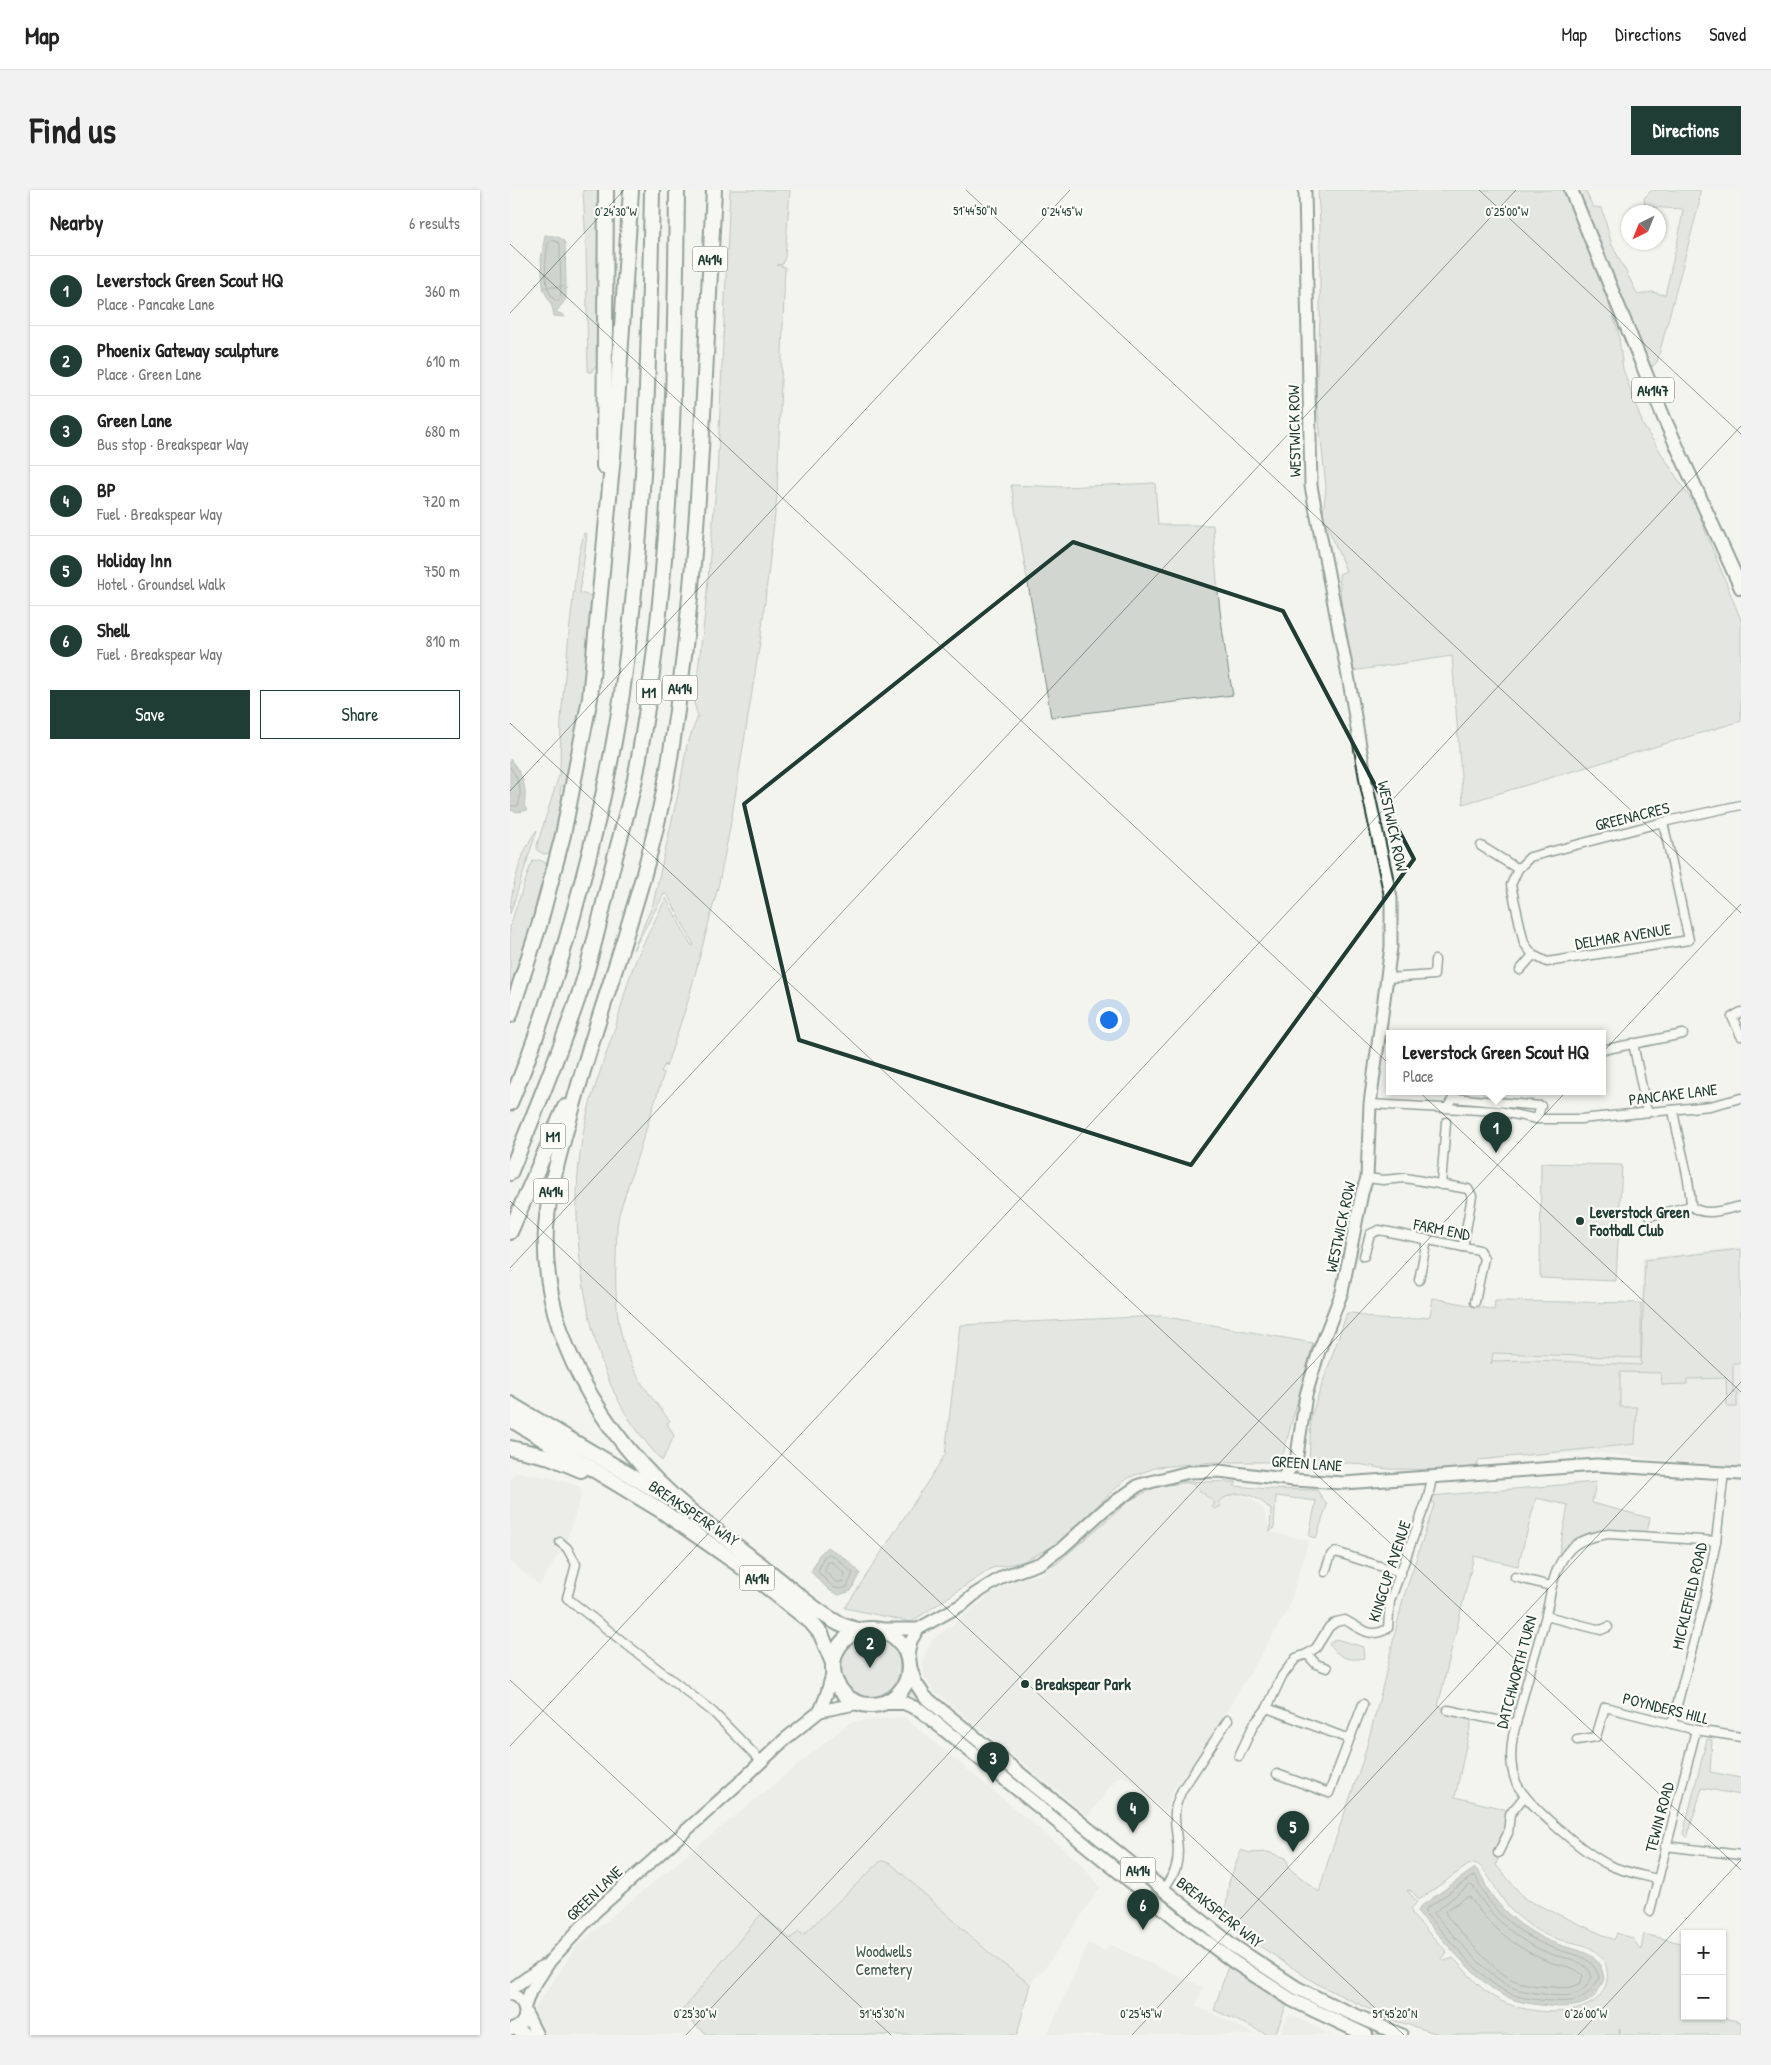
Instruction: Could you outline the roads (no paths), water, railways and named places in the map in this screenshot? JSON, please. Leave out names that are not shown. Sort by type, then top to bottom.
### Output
[{"type":"highway","points":[[602,574],[606,190]]},
{"type":"highway","points":[[510,1014],[539,926],[563,834],[590,698],[615,434],[631,190]]},
{"type":"highway","name":"M1","points":[[510,1103],[543,1018],[598,823],[613,748],[625,672],[638,550],[643,467],[650,325],[652,190]]},
{"type":"highway","name":"M1","points":[[510,1173],[537,1107],[581,988],[634,781],[645,721],[660,590],[670,467],[675,324],[676,190]]},
{"type":"highway","points":[[705,190],[707,328]]},
{"type":"highway","name":"A414","points":[[689,1511],[650,1475],[602,1412],[566,1347],[555,1310],[547,1262],[546,1232],[554,1176],[592,1038],[644,877],[669,766],[693,574],[702,455],[714,190]]},
{"type":"highway","name":"M1","points":[[510,1232],[545,1155],[592,1038]]},
{"type":"highway","points":[[510,1404],[689,1511]]},
{"type":"highway","name":"BREAKSPEAR WAY","points":[[510,1419],[662,1511],[738,1564],[811,1622],[820,1634],[833,1667]]},
{"type":"highway","points":[[510,1448],[550,1457],[570,1465],[662,1511]]},
{"type":"highway","name":"BREAKSPEAR WAY","points":[[689,1511],[836,1622],[858,1630]]},
{"type":"highway","points":[[879,1629],[891,1634],[901,1643],[908,1659],[907,1678],[900,1692],[892,1699],[883,1703],[872,1705],[850,1699],[836,1682],[833,1667],[838,1646],[850,1634],[858,1630],[879,1629]]},
{"type":"main road","name":"A4147","points":[[1571,190],[1664,418],[1741,588]]},
{"type":"main road","name":"BREAKSPEAR WAY","points":[[908,1659],[914,1682],[925,1697],[1232,1945],[1297,1988],[1402,2035]]},
{"type":"main road","name":"BREAKSPEAR WAY","points":[[883,1703],[904,1703],[920,1710],[1184,1925],[1250,1973],[1292,2000],[1366,2035]]},
{"type":"street","name":"WESTWICK ROW","points":[[1296,1462],[1306,1395],[1319,1351],[1342,1292],[1362,1193],[1367,1178],[1370,1104],[1391,947],[1391,898],[1311,486],[1305,190]]},
{"type":"street","name":"GREENACRES","points":[[1518,869],[1530,857],[1663,822],[1741,805]]},
{"type":"street","name":"DELMAR AVENUE","points":[[1533,955],[1547,962],[1689,940],[1663,822]]},
{"type":"street","points":[[1481,846],[1518,869],[1511,885],[1524,943],[1533,955],[1520,970]]},
{"type":"street","points":[[1388,978],[1434,975],[1436,960]]},
{"type":"street","points":[[1741,1012],[1732,1017],[1741,1036]]},
{"type":"street","points":[[1606,1049],[1683,1034]]},
{"type":"street","points":[[1633,1043],[1647,1112]]},
{"type":"street","points":[[1448,1107],[1453,1098],[1541,1106],[1537,1119]]},
{"type":"street","name":"PANCAKE LANE","points":[[1370,1104],[1498,1111],[1537,1119],[1581,1119],[1710,1106],[1741,1098]]},
{"type":"street","points":[[1498,1111],[1499,1103]]},
{"type":"street","points":[[1672,1110],[1688,1174],[1691,1206],[1698,1212],[1707,1213],[1741,1206]]},
{"type":"street","points":[[1441,1185],[1446,1122]]},
{"type":"street","points":[[1367,1178],[1383,1180],[1405,1178],[1468,1189],[1472,1196],[1463,1247]]},
{"type":"street","points":[[1650,1216],[1691,1206]]},
{"type":"street","name":"FARM END","points":[[1364,1256],[1370,1234],[1379,1230],[1479,1250],[1484,1258],[1475,1302]]},
{"type":"street","points":[[1419,1280],[1427,1240]]},
{"type":"street","points":[[1282,1478],[1296,1462],[1310,1481]]},
{"type":"street","name":"GREEN LANE","points":[[918,1630],[963,1604],[1004,1576],[1041,1563],[1062,1548],[1110,1504],[1139,1485],[1189,1472],[1219,1471],[1344,1483],[1597,1465],[1741,1474]]},
{"type":"street","name":"MICKLEFIELD ROAD","points":[[1672,1724],[1705,1599],[1716,1541],[1724,1472]]},
{"type":"street","name":"KINGCUP AVENUE","points":[[1239,1756],[1254,1724],[1267,1708],[1282,1676],[1296,1658],[1308,1654],[1316,1648],[1329,1627],[1336,1622],[1345,1620],[1372,1634],[1381,1633],[1388,1628],[1390,1600],[1402,1573],[1428,1496],[1432,1478]]},
{"type":"street","name":"DATCHWORTH TURN","points":[[1657,1879],[1624,1870],[1599,1859],[1525,1796],[1516,1782],[1511,1756],[1516,1724],[1546,1616],[1551,1586],[1556,1570],[1567,1553],[1580,1542],[1593,1536],[1609,1534],[1716,1541]]},
{"type":"street","points":[[560,1542],[568,1548],[576,1564],[567,1598],[707,1707],[761,1761]]},
{"type":"street","points":[[1325,1572],[1331,1556],[1336,1552],[1402,1573]]},
{"type":"street","points":[[1515,1577],[1551,1586]]},
{"type":"street","points":[[1546,1616],[1601,1630],[1608,1627]]},
{"type":"street","points":[[879,1629],[918,1630]]},
{"type":"street","points":[[908,1659],[911,1641],[918,1630]]},
{"type":"street","points":[[1308,1654],[1316,1664],[1327,1668]]},
{"type":"street","points":[[820,1711],[826,1696],[833,1667]]},
{"type":"street","name":"GREEN LANE","points":[[512,2029],[522,2023],[530,1992],[550,1961],[595,1912],[761,1761],[820,1711],[860,1703]]},
{"type":"street","points":[[1277,1774],[1329,1793],[1363,1704]]},
{"type":"street","name":"POYNDERS HILL","points":[[1577,1740],[1596,1738],[1605,1707],[1696,1730],[1741,1737]]},
{"type":"street","points":[[1267,1708],[1349,1739]]},
{"type":"street","points":[[1448,1710],[1516,1724]]},
{"type":"street","points":[[1163,1890],[1177,1863],[1179,1845],[1174,1812],[1177,1802],[1182,1790],[1228,1720]]},
{"type":"street","name":"TEWIN ROAD","points":[[1650,1911],[1696,1730]]},
{"type":"street","points":[[1498,1853],[1508,1832],[1510,1814],[1525,1796]]},
{"type":"street","points":[[1665,1846],[1741,1855]]},
{"type":"street","name":"GREEN LANE","points":[[510,1990],[550,1961]]},
{"type":"street","points":[[510,1994],[518,1997],[537,2035]]},
{"type":"street","points":[[512,2029],[526,2035]]},
{"type":"water","points":[[545,235],[558,237],[565,243],[566,286],[543,287],[541,259]]},
{"type":"water","points":[[566,287],[566,299],[556,312],[564,315],[564,317],[554,316],[543,288]]},
{"type":"water","points":[[510,759],[523,781],[525,793],[524,806],[527,810],[519,812],[510,810]]},
{"type":"water","points":[[827,1547],[845,1558],[860,1573],[851,1591],[839,1595],[830,1591],[811,1572],[819,1555]]},
{"type":"water","points":[[1475,1868],[1498,1903],[1521,1925],[1547,1940],[1586,1953],[1598,1962],[1604,1979],[1590,2000],[1569,2007],[1555,2007],[1517,2001],[1507,1997],[1486,1984],[1474,1973],[1421,1916],[1418,1912],[1420,1907]]},
{"type":"place","name":"Leverstock Green Scout HQ","points":[[1496,1153]]},
{"type":"place","name":"Leverstock Green Football Club","points":[[1580,1221]]},
{"type":"place","name":"Phoenix Gateway sculpture","points":[[870,1668]]},
{"type":"place","name":"Breakspear Park","points":[[1025,1684]]},
{"type":"place","name":"Green Lane","points":[[993,1783]]},
{"type":"place","name":"BP","points":[[1133,1833]]},
{"type":"place","name":"Holiday Inn","points":[[1293,1852]]},
{"type":"place","name":"Shell","points":[[1143,1930]]},
{"type":"park label","name":"Woodwells Cemetery","points":[[884,1960]]}]
